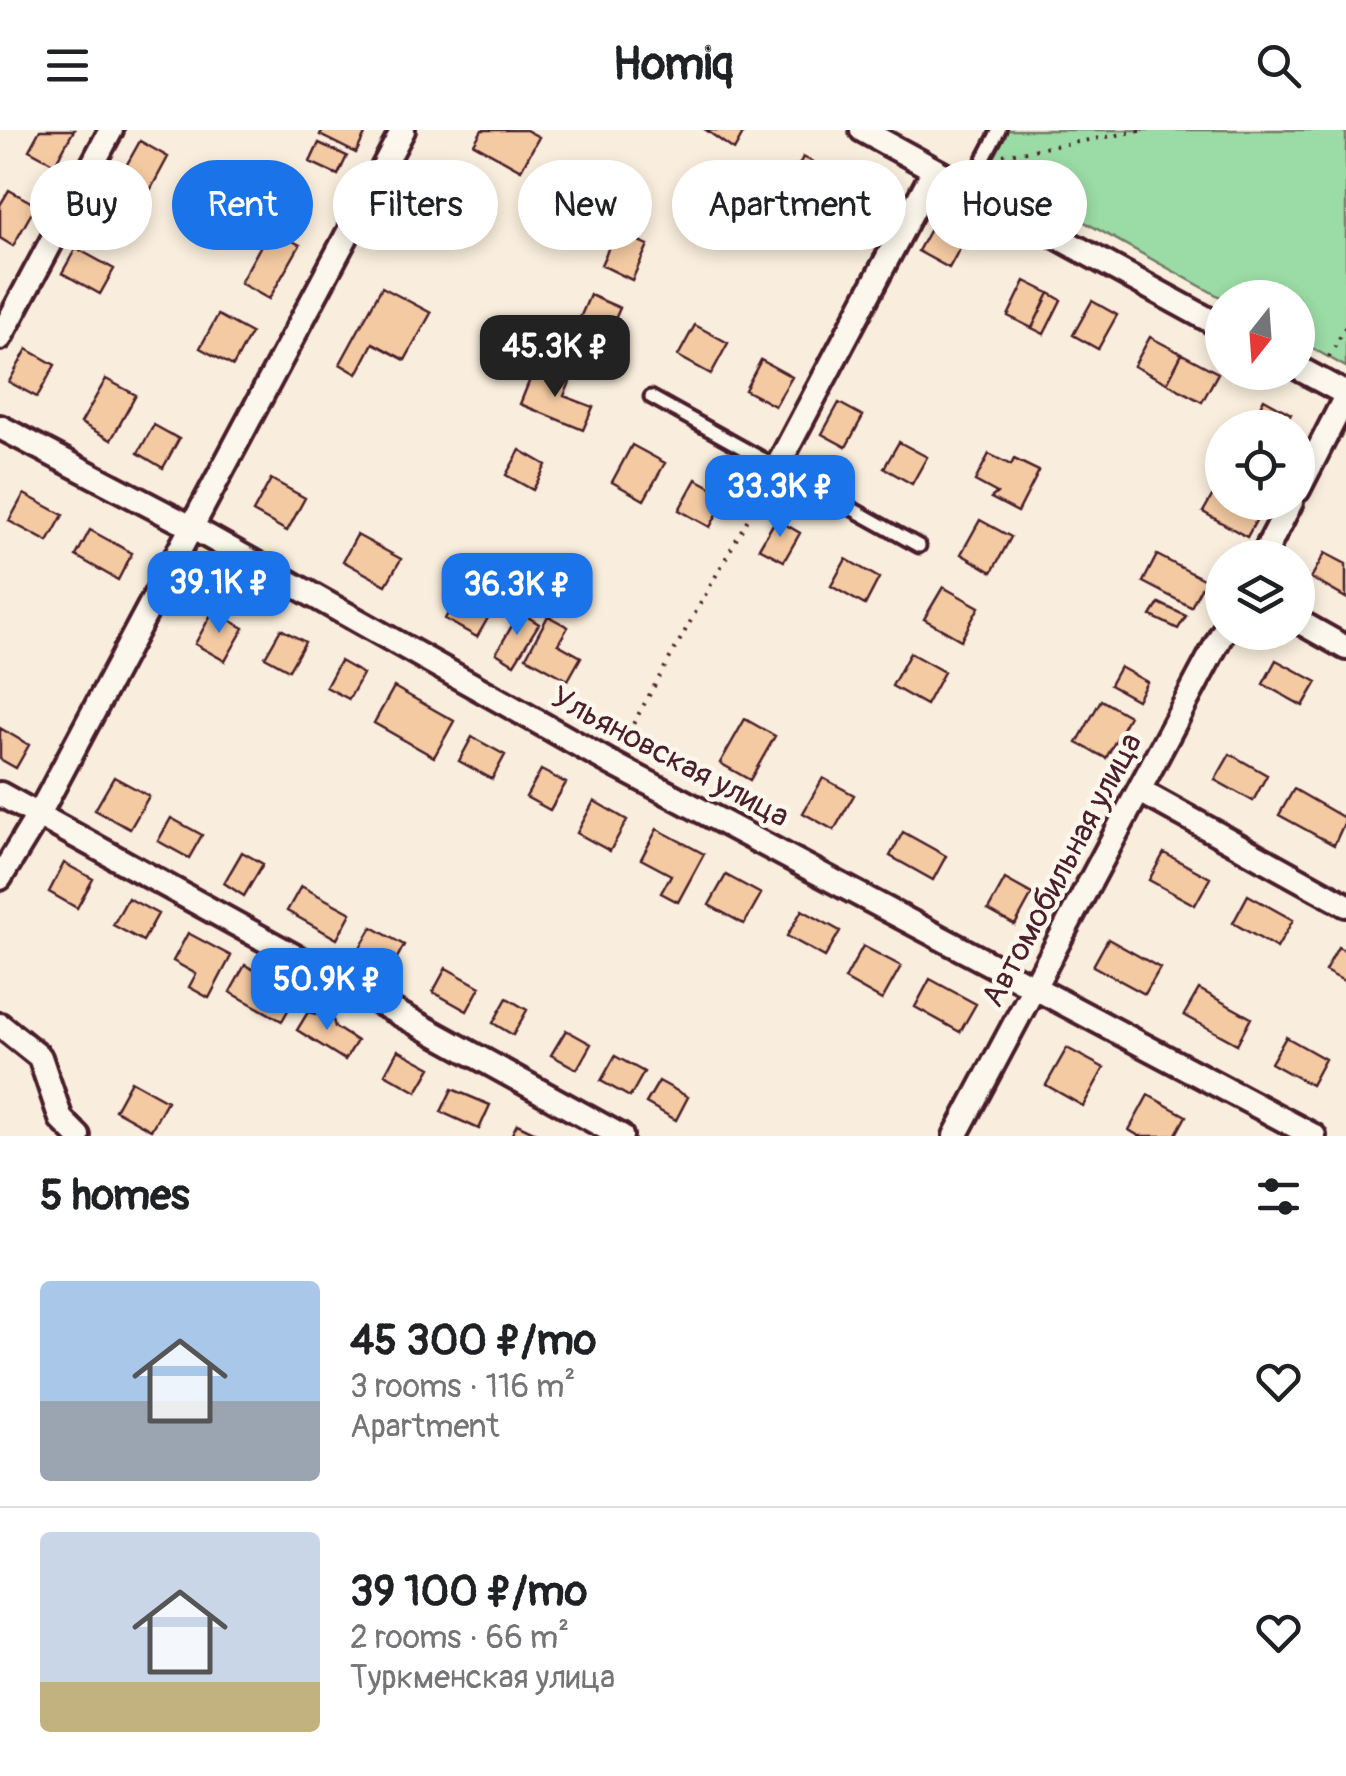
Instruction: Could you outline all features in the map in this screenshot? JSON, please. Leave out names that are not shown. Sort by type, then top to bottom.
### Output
[{"type":"street","points":[[0,338],[111,130]]},
{"type":"street","points":[[0,878],[39,814],[403,130]]},
{"type":"street","points":[[862,130],[926,166]]},
{"type":"street","points":[[776,469],[926,185]]},
{"type":"street","points":[[1080,250],[1205,318]]},
{"type":"street","points":[[1315,378],[1346,395],[1315,456]]},
{"type":"street","name":"Ульяновская улица","points":[[0,427],[193,528],[611,764],[1314,1136]]},
{"type":"street","points":[[1315,631],[1346,648]]},
{"type":"street","name":"Автомобильная улица","points":[[954,1136],[1037,989],[1214,650]]},
{"type":"street","points":[[1140,791],[1346,905]]},
{"type":"street","points":[[0,794],[622,1136]]},
{"type":"street","points":[[0,1025],[40,1057],[61,1120],[78,1136]]},
{"type":"lane","points":[[984,159],[998,130]]},
{"type":"lane","points":[[651,398],[919,546]]},
{"type":"path","points":[[984,159],[1146,130]]},
{"type":"path","points":[[1315,363],[1346,326]]},
{"type":"path","points":[[611,764],[776,469]]},
{"type":"green space","points":[[1008,130],[1346,130],[1346,367],[1315,350],[1315,280],[1205,280],[1205,289],[1087,223],[1087,160],[991,160]]},
{"type":"building","points":[[40,130],[74,130],[57,160],[48,160],[29,150]]},
{"type":"building","points":[[323,130],[367,130],[356,153],[320,135]]},
{"type":"building","points":[[482,130],[526,130],[539,137],[526,160],[518,160],[518,168],[474,144]]},
{"type":"building","points":[[706,130],[745,130],[734,150]]},
{"type":"building","points":[[140,141],[168,157],[152,187],[152,160],[129,160]]},
{"type":"building","points":[[319,143],[347,156],[345,160],[333,160],[333,173],[311,160]]},
{"type":"building","points":[[9,190],[30,202],[30,216],[13,246],[0,238],[0,205]]},
{"type":"building","points":[[926,236],[926,250],[959,250],[949,268],[918,251]]},
{"type":"building","points":[[75,250],[114,269],[100,294],[62,273]]},
{"type":"building","points":[[258,250],[297,250],[269,299],[240,283]]},
{"type":"building","points":[[608,250],[646,250],[632,280],[601,265]]},
{"type":"building","points":[[1025,281],[1049,293],[1032,328],[1008,316]]},
{"type":"building","points":[[382,287],[431,313],[405,360],[373,343],[357,374],[340,364]]},
{"type":"building","points":[[1049,293],[1061,300],[1044,334],[1032,328]]},
{"type":"building","points":[[590,295],[620,308],[605,342],[575,329]]},
{"type":"building","points":[[1092,301],[1117,315],[1098,349],[1073,335]]},
{"type":"building","points":[[218,315],[251,333],[233,366],[200,348]]},
{"type":"building","points":[[695,325],[728,343],[711,374],[678,356]]},
{"type":"building","points":[[1150,337],[1182,354],[1167,383],[1134,366]]},
{"type":"building","points":[[27,349],[55,365],[37,397],[9,382]]},
{"type":"building","points":[[1182,354],[1205,366],[1205,390],[1209,390],[1202,402],[1167,383]]},
{"type":"building","points":[[761,360],[792,377],[775,406],[745,390]]},
{"type":"building","points":[[535,367],[570,382],[564,396],[593,407],[583,430],[520,404]]},
{"type":"building","points":[[106,379],[136,395],[111,440],[81,423]]},
{"type":"building","points":[[1264,399],[1284,410],[1258,410]]},
{"type":"building","points":[[839,403],[863,416],[846,447],[822,434]]},
{"type":"building","points":[[154,425],[179,439],[163,468],[138,453]]},
{"type":"building","points":[[899,442],[927,457],[912,484],[884,468]]},
{"type":"building","points":[[632,445],[665,463],[644,500],[612,482]]},
{"type":"building","points":[[520,450],[546,465],[533,490],[506,475]]},
{"type":"building","points":[[989,454],[1011,465],[1014,459],[1039,471],[1018,512],[991,498],[997,493],[975,481]]},
{"type":"building","points":[[271,479],[305,498],[287,531],[253,512]]},
{"type":"building","points":[[696,479],[727,496],[710,527],[679,510]]},
{"type":"building","points":[[24,494],[63,515],[48,542],[9,521]]},
{"type":"building","points":[[776,519],[800,533],[784,561],[759,548]]},
{"type":"building","points":[[980,520],[1011,537],[992,572],[961,554]]},
{"type":"building","points":[[1217,520],[1256,520],[1247,537]]},
{"type":"building","points":[[90,530],[132,553],[118,580],[76,556]]},
{"type":"building","points":[[357,535],[401,559],[386,585],[343,561]]},
{"type":"building","points":[[1325,553],[1346,564],[1346,598],[1315,580],[1315,571]]},
{"type":"building","points":[[1157,555],[1205,580],[1191,607],[1143,582]]},
{"type":"building","points":[[846,559],[879,578],[865,605],[831,586]]},
{"type":"building","points":[[463,586],[496,604],[477,637],[445,619]]},
{"type":"building","points":[[943,587],[979,607],[961,640],[924,619]]},
{"type":"building","points":[[1159,603],[1186,616],[1178,629],[1151,616]]},
{"type":"building","points":[[213,611],[244,628],[225,661],[195,644]]},
{"type":"building","points":[[520,612],[539,624],[514,664],[496,653]]},
{"type":"building","points":[[548,616],[568,627],[558,644],[581,657],[568,680],[526,657]]},
{"type":"building","points":[[281,629],[305,642],[289,670],[265,657]]},
{"type":"building","points":[[910,653],[944,672],[926,705],[892,686]]},
{"type":"building","points":[[1276,660],[1317,682],[1303,706],[1263,684]]},
{"type":"building","points":[[340,661],[363,674],[349,699],[326,687]]},
{"type":"building","points":[[1120,667],[1147,682],[1137,700],[1110,685]]},
{"type":"building","points":[[394,687],[454,721],[434,757],[374,723]]},
{"type":"building","points":[[1101,700],[1129,716],[1106,758],[1077,743]]},
{"type":"building","points":[[745,719],[775,736],[750,780],[720,763]]},
{"type":"building","points":[[0,728],[29,745],[16,768],[0,759]]},
{"type":"building","points":[[472,737],[505,755],[492,779],[459,761]]},
{"type":"building","points":[[1230,754],[1267,775],[1253,801],[1215,780]]},
{"type":"building","points":[[541,770],[566,783],[550,810],[526,797]]},
{"type":"building","points":[[114,777],[149,796],[130,829],[95,810]]},
{"type":"building","points":[[823,778],[854,795],[834,830],[803,813]]},
{"type":"building","points":[[1294,789],[1346,819],[1334,845],[1279,815]]},
{"type":"building","points":[[594,801],[627,820],[610,851],[577,833]]},
{"type":"building","points":[[171,818],[202,835],[189,858],[158,841]]},
{"type":"building","points":[[657,829],[704,854],[678,902],[661,893],[671,875],[641,859]]},
{"type":"building","points":[[903,832],[946,856],[933,880],[890,856]]},
{"type":"building","points":[[242,852],[263,864],[244,896],[224,883]]},
{"type":"building","points":[[1164,853],[1210,878],[1195,905],[1149,880]]},
{"type":"building","points":[[64,863],[93,879],[77,908],[49,892]]},
{"type":"building","points":[[726,875],[761,894],[744,924],[709,905]]},
{"type":"building","points":[[1005,879],[1032,894],[1015,925],[988,910]]},
{"type":"building","points":[[301,886],[351,913],[337,939],[287,911]]},
{"type":"building","points":[[1248,895],[1293,920],[1277,948],[1233,923]]},
{"type":"building","points":[[128,898],[158,914],[143,941],[113,925]]},
{"type":"building","points":[[802,910],[840,931],[825,957],[787,936]]},
{"type":"building","points":[[372,927],[404,945],[391,969],[358,951]]},
{"type":"building","points":[[188,933],[231,956],[209,998],[189,987],[196,974],[173,961]]},
{"type":"building","points":[[1108,939],[1160,968],[1145,994],[1093,966]]},
{"type":"building","points":[[863,946],[901,966],[882,1000],[845,979]]},
{"type":"building","points":[[1338,947],[1346,951],[1346,982],[1325,971]]},
{"type":"building","points":[[245,965],[297,994],[282,1021],[230,992]]},
{"type":"building","points":[[446,968],[480,987],[467,1011],[433,992]]},
{"type":"building","points":[[930,979],[976,1004],[960,1032],[915,1007]]},
{"type":"building","points":[[1199,989],[1251,1018],[1237,1044],[1184,1015]]},
{"type":"building","points":[[507,998],[527,1010],[513,1035],[493,1023]]},
{"type":"building","points":[[317,1008],[331,1012],[335,1027],[357,1041],[345,1060],[297,1030],[308,1012],[316,1014]]},
{"type":"building","points":[[566,1030],[591,1044],[577,1069],[551,1055]]},
{"type":"building","points":[[1286,1037],[1325,1059],[1311,1085],[1271,1063]]},
{"type":"building","points":[[1067,1048],[1104,1068],[1083,1106],[1046,1085]]},
{"type":"building","points":[[398,1050],[431,1068],[417,1092],[385,1074]]},
{"type":"building","points":[[615,1056],[644,1072],[630,1097],[601,1081]]},
{"type":"building","points":[[131,1081],[167,1101],[151,1130],[115,1110]]},
{"type":"building","points":[[659,1081],[688,1097],[676,1120],[646,1103]]},
{"type":"building","points":[[452,1089],[490,1105],[479,1129],[441,1112]]},
{"type":"building","points":[[1148,1095],[1186,1116],[1175,1136],[1139,1136],[1129,1130]]},
{"type":"building","points":[[517,1124],[542,1136],[511,1136]]}]
